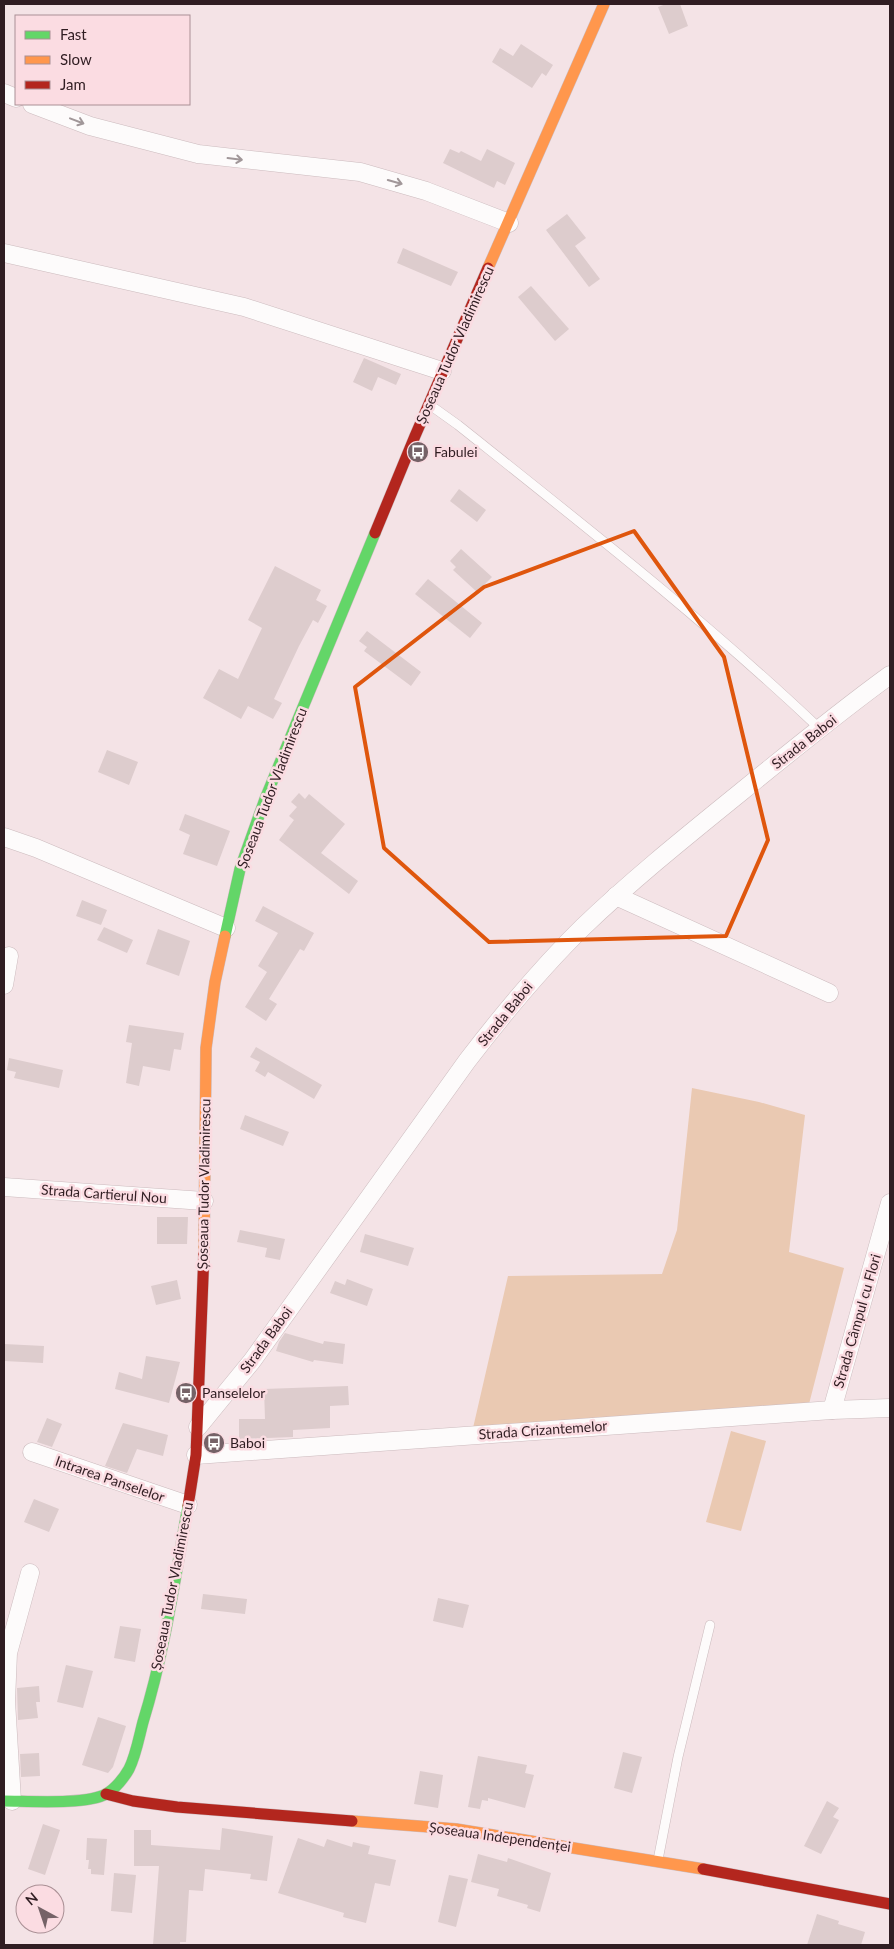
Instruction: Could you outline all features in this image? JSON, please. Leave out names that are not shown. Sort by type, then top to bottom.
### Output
[{"type":"main road","name":"Șoseaua Tudor Vladimirescu","points":[[106,1794],[117,1786],[129,1769],[147,1710],[166,1634],[196,1455],[204,1201],[206,1048],[215,982],[240,869],[265,799],[428,404],[604,4]]},
{"type":"main road","points":[[8,1801],[80,1801],[106,1794]]},
{"type":"main road","name":"Șoseaua Independenței","points":[[106,1794],[123,1800],[168,1806],[456,1829],[658,1860],[890,1904]]},
{"type":"street","points":[[35,105],[90,126],[198,154],[360,172],[426,191],[509,223]]},
{"type":"street","points":[[4,253],[244,307],[442,371]]},
{"type":"street","name":"Strada Baboi","points":[[198,1427],[252,1361],[502,1016],[544,968],[616,896],[707,820],[890,675]]},
{"type":"street","points":[[4,837],[36,848],[226,928]]},
{"type":"street","points":[[616,896],[829,993]]},
{"type":"street","points":[[4,985],[9,956]]},
{"type":"street","name":"Strada Cartierul Nou","points":[[4,1187],[204,1201]]},
{"type":"street","name":"Strada Câmpul cu Flori","points":[[832,1410],[890,1203]]},
{"type":"street","name":"Strada Crizantemelor","points":[[196,1455],[832,1410],[890,1408]]},
{"type":"street","name":"Intrarea Panselelor","points":[[32,1452],[188,1505]]},
{"type":"street","points":[[8,1801],[6,1701],[8,1661],[30,1573]]},
{"type":"lane","points":[[428,404],[458,424],[678,602],[777,688],[820,729]]},
{"type":"lane","points":[[658,1860],[678,1758],[710,1625]]},
{"type":"highlighted area","points":[[634,531],[724,657],[768,840],[726,936],[489,942],[384,848],[355,687],[484,587]]},
{"type":"shaded area","points":[[692,1088],[759,1102],[805,1115],[789,1252],[844,1268],[809,1404],[473,1428],[508,1276],[662,1274],[677,1230]]},
{"type":"shaded area","points":[[731,1431],[766,1441],[741,1531],[706,1522]]},
{"type":"building","points":[[666,4],[680,4],[688,26],[669,34],[658,7]]},
{"type":"building","points":[[521,44],[553,65],[546,76],[542,73],[532,88],[492,62],[500,48],[513,56]]},
{"type":"building","points":[[450,149],[459,153],[461,151],[481,161],[487,149],[515,163],[505,185],[497,181],[494,188],[443,163]]},
{"type":"building","points":[[567,214],[586,238],[575,246],[600,279],[589,287],[546,230]]},
{"type":"building","points":[[403,248],[458,272],[451,286],[397,263]]},
{"type":"building","points":[[531,286],[569,329],[555,341],[518,297]]},
{"type":"building","points":[[364,358],[401,374],[396,385],[378,377],[372,391],[353,382]]},
{"type":"building","points":[[459,489],[486,510],[477,522],[450,501]]},
{"type":"building","points":[[461,549],[492,577],[477,592],[453,570],[456,567],[450,561]]},
{"type":"building","points":[[275,566],[321,590],[316,600],[327,606],[318,623],[313,620],[299,646],[274,699],[282,703],[273,719],[248,706],[241,719],[203,698],[219,669],[238,679],[262,628],[248,620]]},
{"type":"building","points":[[428,579],[482,623],[470,638],[415,594]]},
{"type":"building","points":[[367,631],[421,672],[411,686],[364,651],[367,647],[359,641]]},
{"type":"building","points":[[107,750],[138,762],[129,785],[98,772]]},
{"type":"building","points":[[299,793],[305,799],[309,794],[345,824],[321,853],[358,881],[349,894],[279,840],[294,820],[289,816],[297,807],[291,802]]},
{"type":"building","points":[[185,814],[230,831],[217,866],[183,854],[190,835],[179,830]]},
{"type":"building","points":[[82,900],[107,910],[101,925],[76,916]]},
{"type":"building","points":[[263,906],[314,933],[304,951],[300,949],[269,999],[277,1004],[266,1021],[245,1007],[267,972],[258,966],[278,933],[255,921]]},
{"type":"building","points":[[104,927],[133,940],[127,953],[97,940]]},
{"type":"building","points":[[158,929],[190,941],[179,976],[146,964]]},
{"type":"building","points":[[129,1025],[184,1033],[181,1050],[174,1049],[170,1071],[143,1066],[139,1086],[126,1083],[132,1043],[126,1042]]},
{"type":"building","points":[[256,1047],[322,1085],[314,1099],[268,1072],[265,1077],[255,1071],[260,1062],[250,1057]]},
{"type":"building","points":[[9,1058],[63,1070],[59,1088],[14,1078],[16,1072],[7,1070]]},
{"type":"building","points":[[245,1115],[289,1132],[283,1146],[240,1129]]},
{"type":"building","points":[[157,1217],[188,1217],[187,1244],[157,1244]]},
{"type":"building","points":[[240,1230],[285,1239],[280,1260],[265,1257],[267,1248],[237,1242]]},
{"type":"building","points":[[365,1234],[414,1248],[408,1266],[360,1252]]},
{"type":"building","points":[[347,1279],[373,1289],[367,1306],[330,1293],[335,1281],[345,1285]]},
{"type":"building","points":[[177,1280],[181,1299],[156,1305],[151,1286]]},
{"type":"building","points":[[285,1333],[323,1344],[324,1341],[345,1344],[343,1364],[314,1360],[313,1362],[276,1351]]},
{"type":"building","points":[[4,1344],[44,1346],[43,1363],[4,1361]]},
{"type":"building","points":[[146,1356],[180,1362],[169,1403],[115,1389],[119,1372],[142,1379]]},
{"type":"building","points":[[348,1386],[349,1405],[330,1406],[330,1428],[293,1430],[293,1437],[239,1439],[239,1419],[265,1419],[264,1389]]},
{"type":"building","points":[[47,1418],[62,1424],[52,1447],[37,1442]]},
{"type":"building","points":[[123,1423],[168,1435],[163,1456],[137,1449],[127,1473],[105,1466]]},
{"type":"building","points":[[34,1499],[59,1509],[49,1532],[24,1522]]},
{"type":"building","points":[[203,1594],[247,1599],[245,1614],[201,1609]]},
{"type":"building","points":[[438,1598],[469,1605],[463,1628],[433,1621]]},
{"type":"building","points":[[120,1626],[141,1629],[135,1662],[114,1658]]},
{"type":"building","points":[[66,1665],[93,1671],[83,1708],[57,1702]]},
{"type":"building","points":[[39,1686],[40,1702],[36,1702],[38,1718],[18,1720],[17,1688]]},
{"type":"building","points":[[98,1717],[126,1726],[113,1767],[108,1773],[82,1765]]},
{"type":"building","points":[[623,1752],[642,1757],[632,1793],[614,1788]]},
{"type":"building","points":[[39,1753],[40,1776],[21,1777],[20,1754]]},
{"type":"building","points":[[478,1756],[527,1765],[525,1773],[534,1775],[525,1808],[488,1798],[488,1801],[482,1800],[480,1809],[468,1807]]},
{"type":"building","points":[[420,1771],[443,1775],[438,1808],[414,1804]]},
{"type":"building","points":[[827,1801],[839,1808],[833,1817],[839,1820],[821,1854],[804,1846]]},
{"type":"building","points":[[43,1824],[60,1830],[45,1875],[28,1869]]},
{"type":"building","points":[[222,1828],[273,1836],[267,1881],[250,1879],[251,1874],[205,1869],[203,1891],[189,1890],[186,1942],[180,1942],[180,1945],[153,1945],[159,1866],[134,1866],[134,1830],[151,1830],[151,1845],[220,1850]]},
{"type":"building","points":[[87,1838],[107,1839],[104,1875],[91,1874],[91,1869],[88,1869],[89,1860],[86,1860]]},
{"type":"building","points":[[298,1838],[324,1847],[327,1839],[352,1847],[353,1842],[370,1846],[368,1854],[396,1860],[390,1886],[375,1883],[366,1923],[343,1917],[344,1913],[278,1893]]},
{"type":"building","points":[[478,1854],[507,1862],[508,1858],[551,1873],[540,1912],[527,1908],[528,1905],[497,1896],[499,1889],[471,1882]]},
{"type":"building","points":[[114,1873],[136,1875],[132,1913],[111,1911]]},
{"type":"building","points":[[449,1875],[468,1879],[456,1927],[438,1922]]},
{"type":"building","points":[[817,1914],[839,1921],[838,1924],[865,1932],[861,1945],[807,1945]]},
{"type":"traffic: fast","points":[[225,936],[240,869],[265,799],[375,533]]},
{"type":"traffic: fast","points":[[4,1801],[56,1802],[85,1800],[106,1794],[119,1783],[127,1772],[135,1752],[157,1668],[169,1614],[188,1506]]},
{"type":"traffic: slow","points":[[488,268],[604,4]]},
{"type":"traffic: slow","points":[[204,1252],[206,1048],[215,982],[225,936]]},
{"type":"traffic: slow","points":[[352,1821],[456,1829],[703,1869]]},
{"type":"traffic: jam","points":[[375,533],[488,268]]},
{"type":"traffic: jam","points":[[188,1506],[196,1455],[204,1252]]},
{"type":"traffic: jam","points":[[106,1794],[133,1801],[177,1807],[352,1821]]},
{"type":"traffic: jam","points":[[703,1869],[890,1904]]},
{"type":"place","name":"Fabulei","points":[[418,452]]},
{"type":"place","name":"Panselelor","points":[[186,1393]]},
{"type":"place","name":"Baboi","points":[[214,1443]]}]
